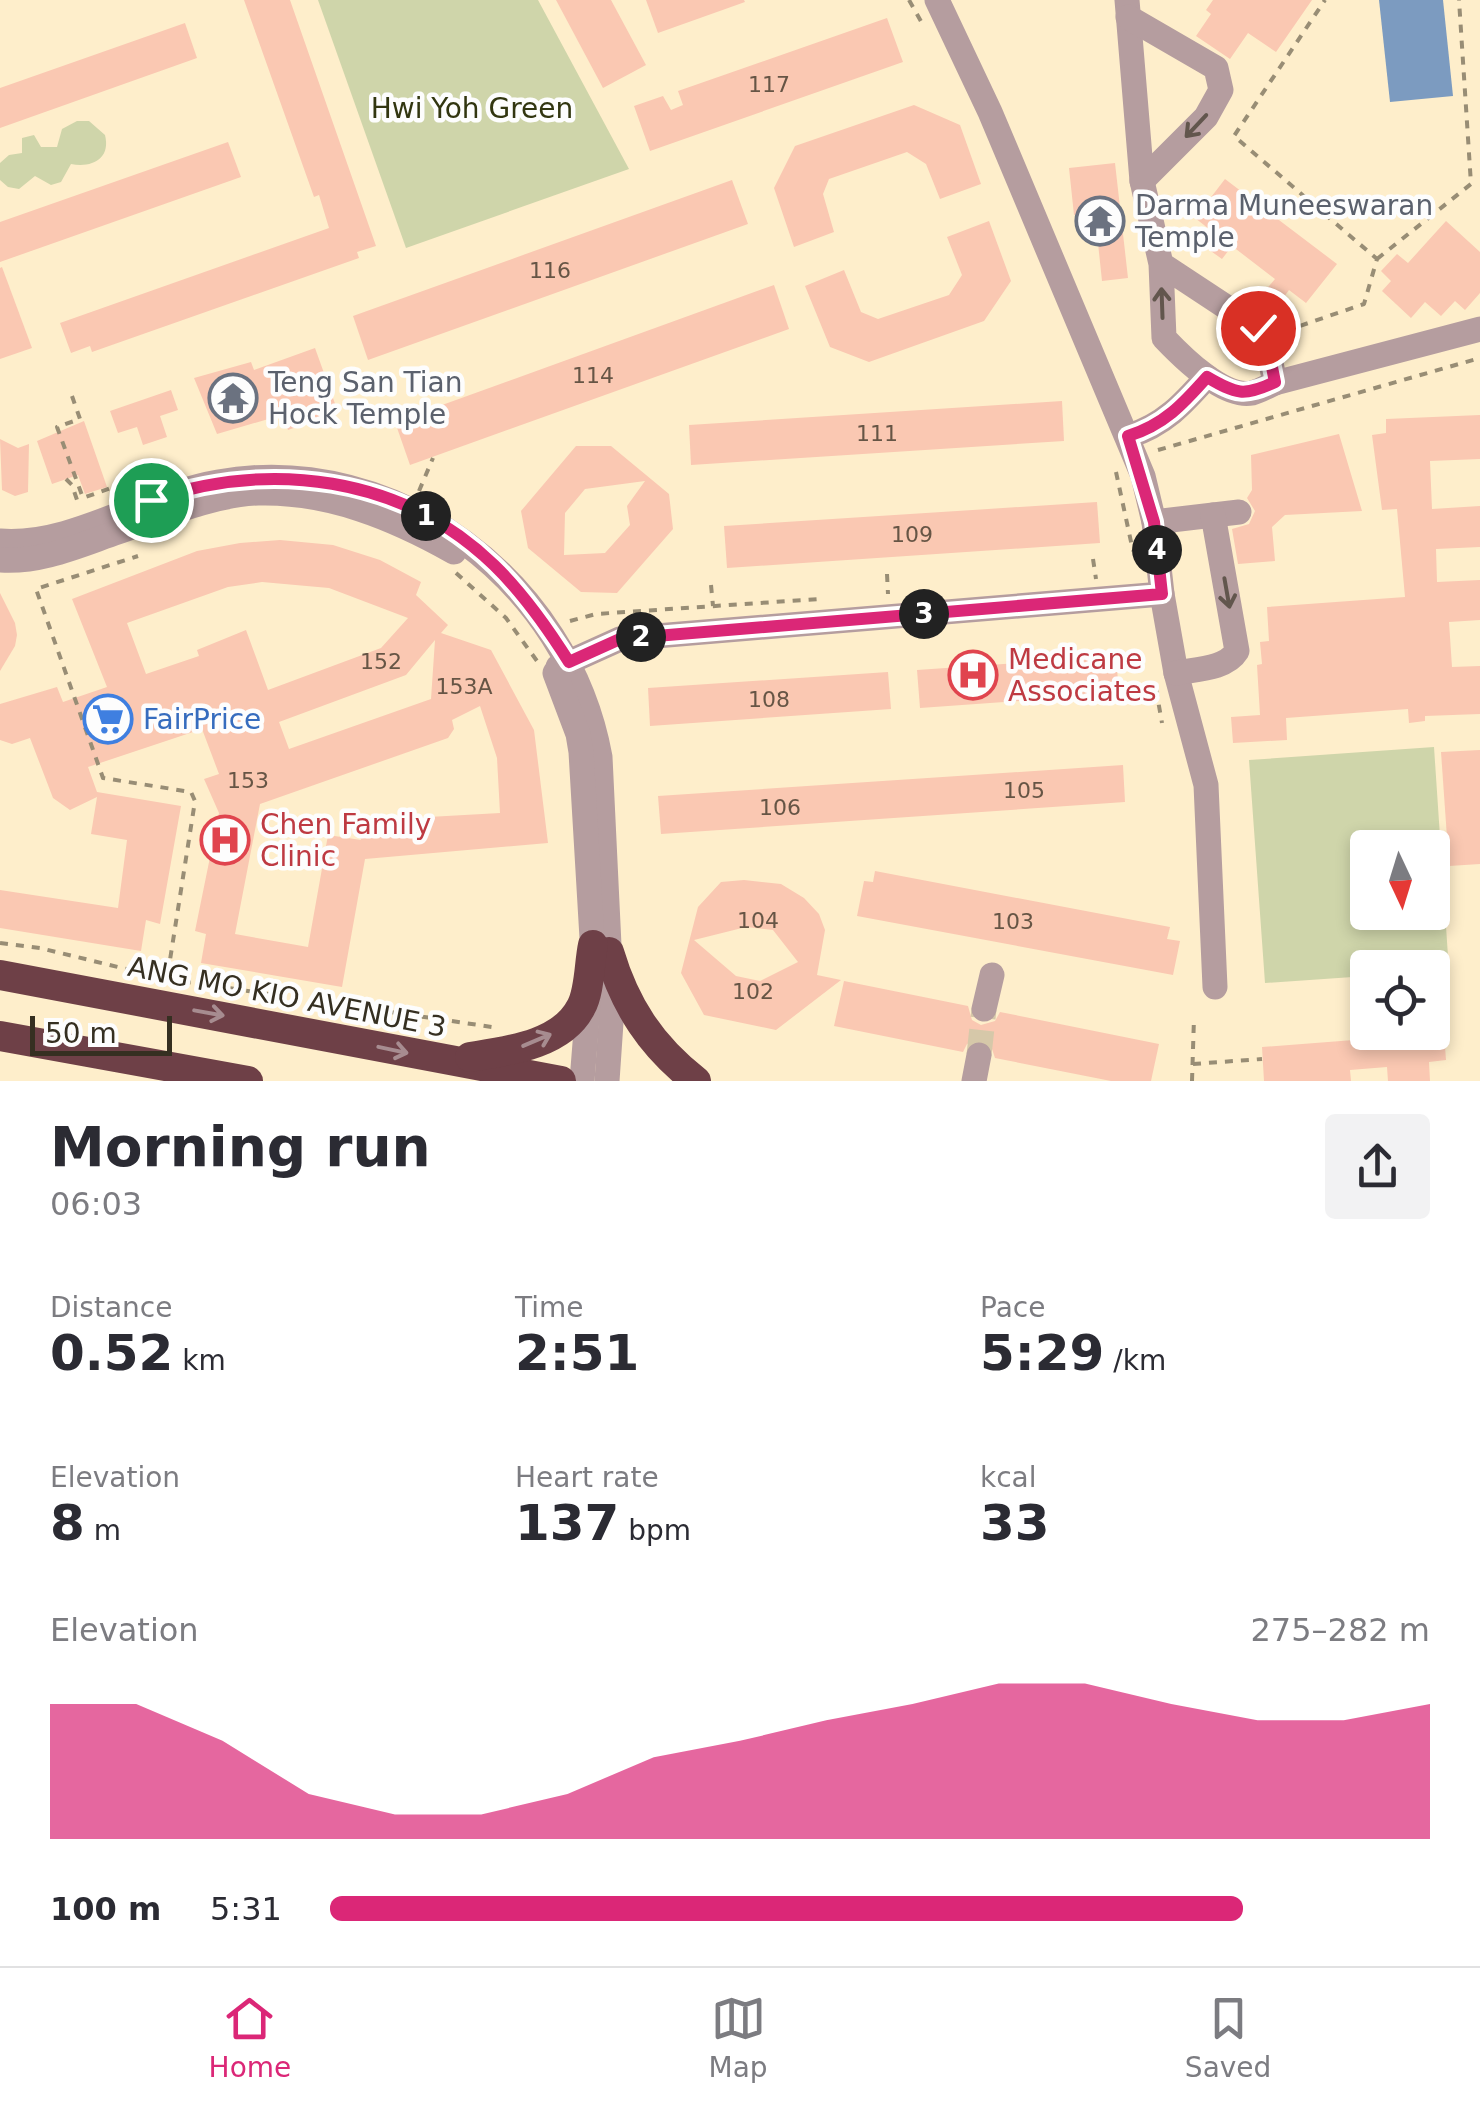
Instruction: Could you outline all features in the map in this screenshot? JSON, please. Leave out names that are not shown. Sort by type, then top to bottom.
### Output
[{"type":"highway","points":[[442,1060],[527,1046],[563,1028],[582,1007],[601,948]]},
{"type":"highway","points":[[601,948],[643,1029],[696,1081]]},
{"type":"highway","name":"ANG MO KIO AVENUE 3","points":[[0,975],[561,1081]]},
{"type":"highway","points":[[0,1036],[248,1081]]},
{"type":"street","points":[[937,0],[990,112],[1128,436],[1154,522],[1152,596],[1165,678],[1206,784],[1215,987]]},
{"type":"street","points":[[1128,8],[1216,68],[1220,90],[1206,117],[1142,181]]},
{"type":"street","points":[[1128,8],[1142,181],[1160,264],[1163,335],[1207,377],[1229,390],[1251,394],[1275,382],[1480,329]]},
{"type":"street","points":[[1160,264],[1258,328],[1266,338],[1275,382]]},
{"type":"street","points":[[1128,436],[1150,429],[1176,413],[1207,377]]},
{"type":"street","points":[[0,541],[34,541],[178,501],[291,477],[358,489],[416,510],[456,533],[493,564],[535,609],[574,720],[581,752],[601,948],[612,1008],[607,1081]]},
{"type":"street","points":[[0,560],[40,558],[178,501]]},
{"type":"street","points":[[1154,522],[1239,512]]},
{"type":"street","points":[[1165,678],[1222,664],[1232,660],[1237,651],[1213,515]]},
{"type":"street","points":[[554,665],[620,639],[1152,596]]},
{"type":"street","points":[[582,1081],[601,948]]},
{"type":"street","points":[[984,1009],[992,975]]},
{"type":"street","points":[[974,1081],[978,1055]]},
{"type":"path","points":[[909,0],[925,30]]},
{"type":"path","points":[[1324,0],[1234,136],[1376,259]]},
{"type":"path","points":[[1266,338],[1364,304],[1376,259],[1471,184],[1459,0]]},
{"type":"path","points":[[1156,451],[1480,358]]},
{"type":"path","points":[[72,396],[80,419],[57,427],[83,498],[116,486],[118,492]]},
{"type":"path","points":[[419,491],[433,458]]},
{"type":"path","points":[[1114,463],[1152,596]]},
{"type":"path","points":[[66,479],[79,506]]},
{"type":"path","points":[[138,556],[36,589],[103,778],[191,792],[195,802],[167,979]]},
{"type":"path","points":[[1094,559],[1096,579]]},
{"type":"path","points":[[456,572],[554,665]]},
{"type":"path","points":[[887,574],[888,594]]},
{"type":"path","points":[[711,585],[713,606]]},
{"type":"path","points":[[595,604],[596,614]]},
{"type":"path","points":[[1162,724],[1165,678]]},
{"type":"path","points":[[0,943],[40,948],[167,979],[505,1028]]},
{"type":"path","points":[[1192,1081],[1194,1018]]},
{"type":"path","points":[[1193,1064],[1262,1059]]},
{"type":"green space","name":"Hwi Yoh Green","points":[[318,0],[538,0],[629,169],[406,248]]},
{"type":"green space","points":[[77,121],[89,121],[105,135],[105,150],[98,160],[86,165],[71,164],[61,182],[51,185],[35,176],[19,189],[0,180],[0,163],[9,155],[22,153],[22,138],[34,135],[41,147],[57,147],[62,129]]},
{"type":"green space","points":[[1434,747],[1440,830],[1350,830],[1350,930],[1446,930],[1448,950],[1350,950],[1350,977],[1265,983],[1249,760]]},
{"type":"water","points":[[1379,0],[1443,0],[1453,96],[1390,102]]},
{"type":"building","points":[[244,0],[290,0],[376,246],[357,252],[359,258],[92,352],[90,346],[71,353],[60,323],[329,228],[319,195],[314,197]]},
{"type":"building","points":[[556,0],[611,0],[646,65],[603,88]]},
{"type":"building","points":[[646,0],[744,0],[745,2],[658,33]]},
{"type":"building","points":[[1213,0],[1312,0],[1276,52],[1248,33],[1230,59],[1196,36],[1211,14],[1206,10]]},
{"type":"building","points":[[887,18],[903,62],[650,151],[634,106],[663,96],[671,110],[683,105],[678,91]]},
{"type":"building","points":[[185,23],[197,58],[0,128],[0,88]]},
{"type":"building","points":[[914,105],[960,125],[981,184],[940,199],[926,164],[907,152],[829,179],[823,194],[834,232],[794,247],[774,188],[795,146]]},
{"type":"building","points":[[228,142],[241,177],[0,262],[0,222]]},
{"type":"building","name":"Darma Muneeswaran Temple","points":[[1115,163],[1128,278],[1102,281],[1098,243],[1091,243],[1090,227],[1080,228],[1079,214],[1074,215],[1069,168]]},
{"type":"building","points":[[1225,179],[1337,264],[1306,303],[1289,290],[1279,304],[1264,292],[1275,279],[1232,246],[1222,259],[1208,249],[1218,236],[1195,218]]},
{"type":"building","points":[[732,180],[748,224],[368,360],[353,316]]},
{"type":"building","points":[[989,221],[1011,281],[984,321],[869,362],[830,347],[805,286],[844,270],[861,312],[878,319],[949,295],[962,275],[947,237]]},
{"type":"building","points":[[1446,221],[1480,252],[1480,293],[1465,310],[1455,301],[1441,316],[1425,302],[1411,318],[1382,291],[1391,281],[1381,271],[1397,254],[1408,263]]},
{"type":"building","points":[[0,268],[32,348],[0,359]]},
{"type":"building","points":[[774,285],[789,329],[410,465],[395,422]]},
{"type":"building","points":[[315,348],[338,412],[288,430],[282,415],[217,434],[194,378],[251,362],[254,370]]},
{"type":"building","points":[[171,390],[178,410],[160,416],[167,437],[143,445],[137,427],[118,433],[110,411]]},
{"type":"building","points":[[1062,401],[1064,441],[691,465],[689,425]]},
{"type":"building","points":[[1480,415],[1480,459],[1430,461],[1432,509],[1480,506],[1480,547],[1436,549],[1437,582],[1480,580],[1480,620],[1449,622],[1452,667],[1480,666],[1480,714],[1425,716],[1425,721],[1409,723],[1408,709],[1286,718],[1287,740],[1233,743],[1231,717],[1260,715],[1257,665],[1262,664],[1260,642],[1269,641],[1267,607],[1405,597],[1397,509],[1382,510],[1372,435],[1386,433],[1386,419]]},
{"type":"building","points":[[84,421],[107,487],[85,494],[78,475],[52,484],[37,441]]},
{"type":"building","points":[[1339,434],[1362,511],[1285,515],[1272,527],[1275,561],[1238,564],[1232,529],[1249,524],[1255,511],[1247,498],[1252,490],[1251,455]]},
{"type":"building","points":[[0,439],[18,448],[29,444],[28,492],[15,496],[2,490]]},
{"type":"building","points":[[576,446],[611,446],[669,494],[673,529],[617,593],[581,592],[528,548],[521,511]],"holes":[[[645,481],[627,506],[630,525],[605,553],[564,555],[565,513],[585,489]]]},
{"type":"building","points":[[1097,502],[1100,543],[727,568],[724,526]]},
{"type":"building","points":[[280,540],[333,545],[380,560],[421,582],[416,595],[448,625],[441,633],[491,650],[534,730],[548,843],[365,859],[342,987],[201,963],[206,934],[195,931],[219,813],[204,779],[219,774],[202,729],[88,767],[97,792],[181,806],[160,924],[146,920],[141,951],[0,928],[0,890],[118,908],[127,840],[91,834],[97,797],[70,810],[53,798],[30,738],[12,744],[0,740],[0,704],[57,687],[63,702],[107,687],[72,599],[197,551]],"holes":[[[262,582],[329,588],[408,618],[381,648],[268,690],[246,630],[197,650],[199,656],[146,674],[127,623],[228,587]],[[435,640],[431,699],[289,749],[279,722],[406,675]],[[480,706],[497,758],[500,813],[357,821],[361,840],[328,835],[308,947],[235,934],[260,804],[448,738],[454,729],[452,720]]]},
{"type":"building","points":[[0,593],[17,635],[0,671]]},
{"type":"building","points":[[1116,656],[1119,694],[920,708],[917,670]]},
{"type":"building","points":[[888,672],[891,709],[650,726],[648,688]]},
{"type":"building","points":[[1480,750],[1480,864],[1450,866],[1441,752]]},
{"type":"building","points":[[1123,765],[1125,802],[661,834],[658,796]]},
{"type":"building","points":[[875,871],[1170,927],[1167,939],[1180,941],[1173,975],[857,916],[864,881],[873,882]]},
{"type":"building","points":[[721,882],[781,884],[804,898],[819,914],[825,930],[817,975],[841,980],[776,1030],[704,1015],[681,973],[698,907]],"holes":[[[746,927],[773,930],[798,962],[760,981],[736,976],[694,940]]]},
{"type":"building","points":[[844,981],[968,1006],[972,1020],[981,1025],[995,1021],[1000,1012],[1159,1044],[1151,1081],[1111,1081],[995,1058],[990,1043],[981,1039],[967,1044],[963,1052],[834,1026]]},
{"type":"building","points":[[1350,1040],[1350,1050],[1445,1050],[1446,1060],[1429,1062],[1430,1081],[1388,1081],[1387,1067],[1350,1070],[1351,1081],[1264,1081],[1262,1047]]},
{"type":"tunnel","points":[[979,1055],[984,1009]]},
{"type":"place","name":"Darma Muneeswaran Temple","points":[[1100,221]]},
{"type":"place","name":"Teng San Tian Hock Temple","points":[[233,398]]},
{"type":"place","name":"Medicane Associates","points":[[973,675]]},
{"type":"place","name":"FairPrice","points":[[108,719]]},
{"type":"place","name":"Chen Family Clinic","points":[[225,840]]},
{"type":"route","points":[[151,500],[218,481],[291,477],[358,489],[416,510],[456,533],[493,564],[535,609],[569,662],[620,639],[1162,594],[1154,522],[1128,436],[1150,429],[1176,413],[1207,377],[1229,390],[1251,394],[1275,382],[1266,338],[1258,328]]}]
